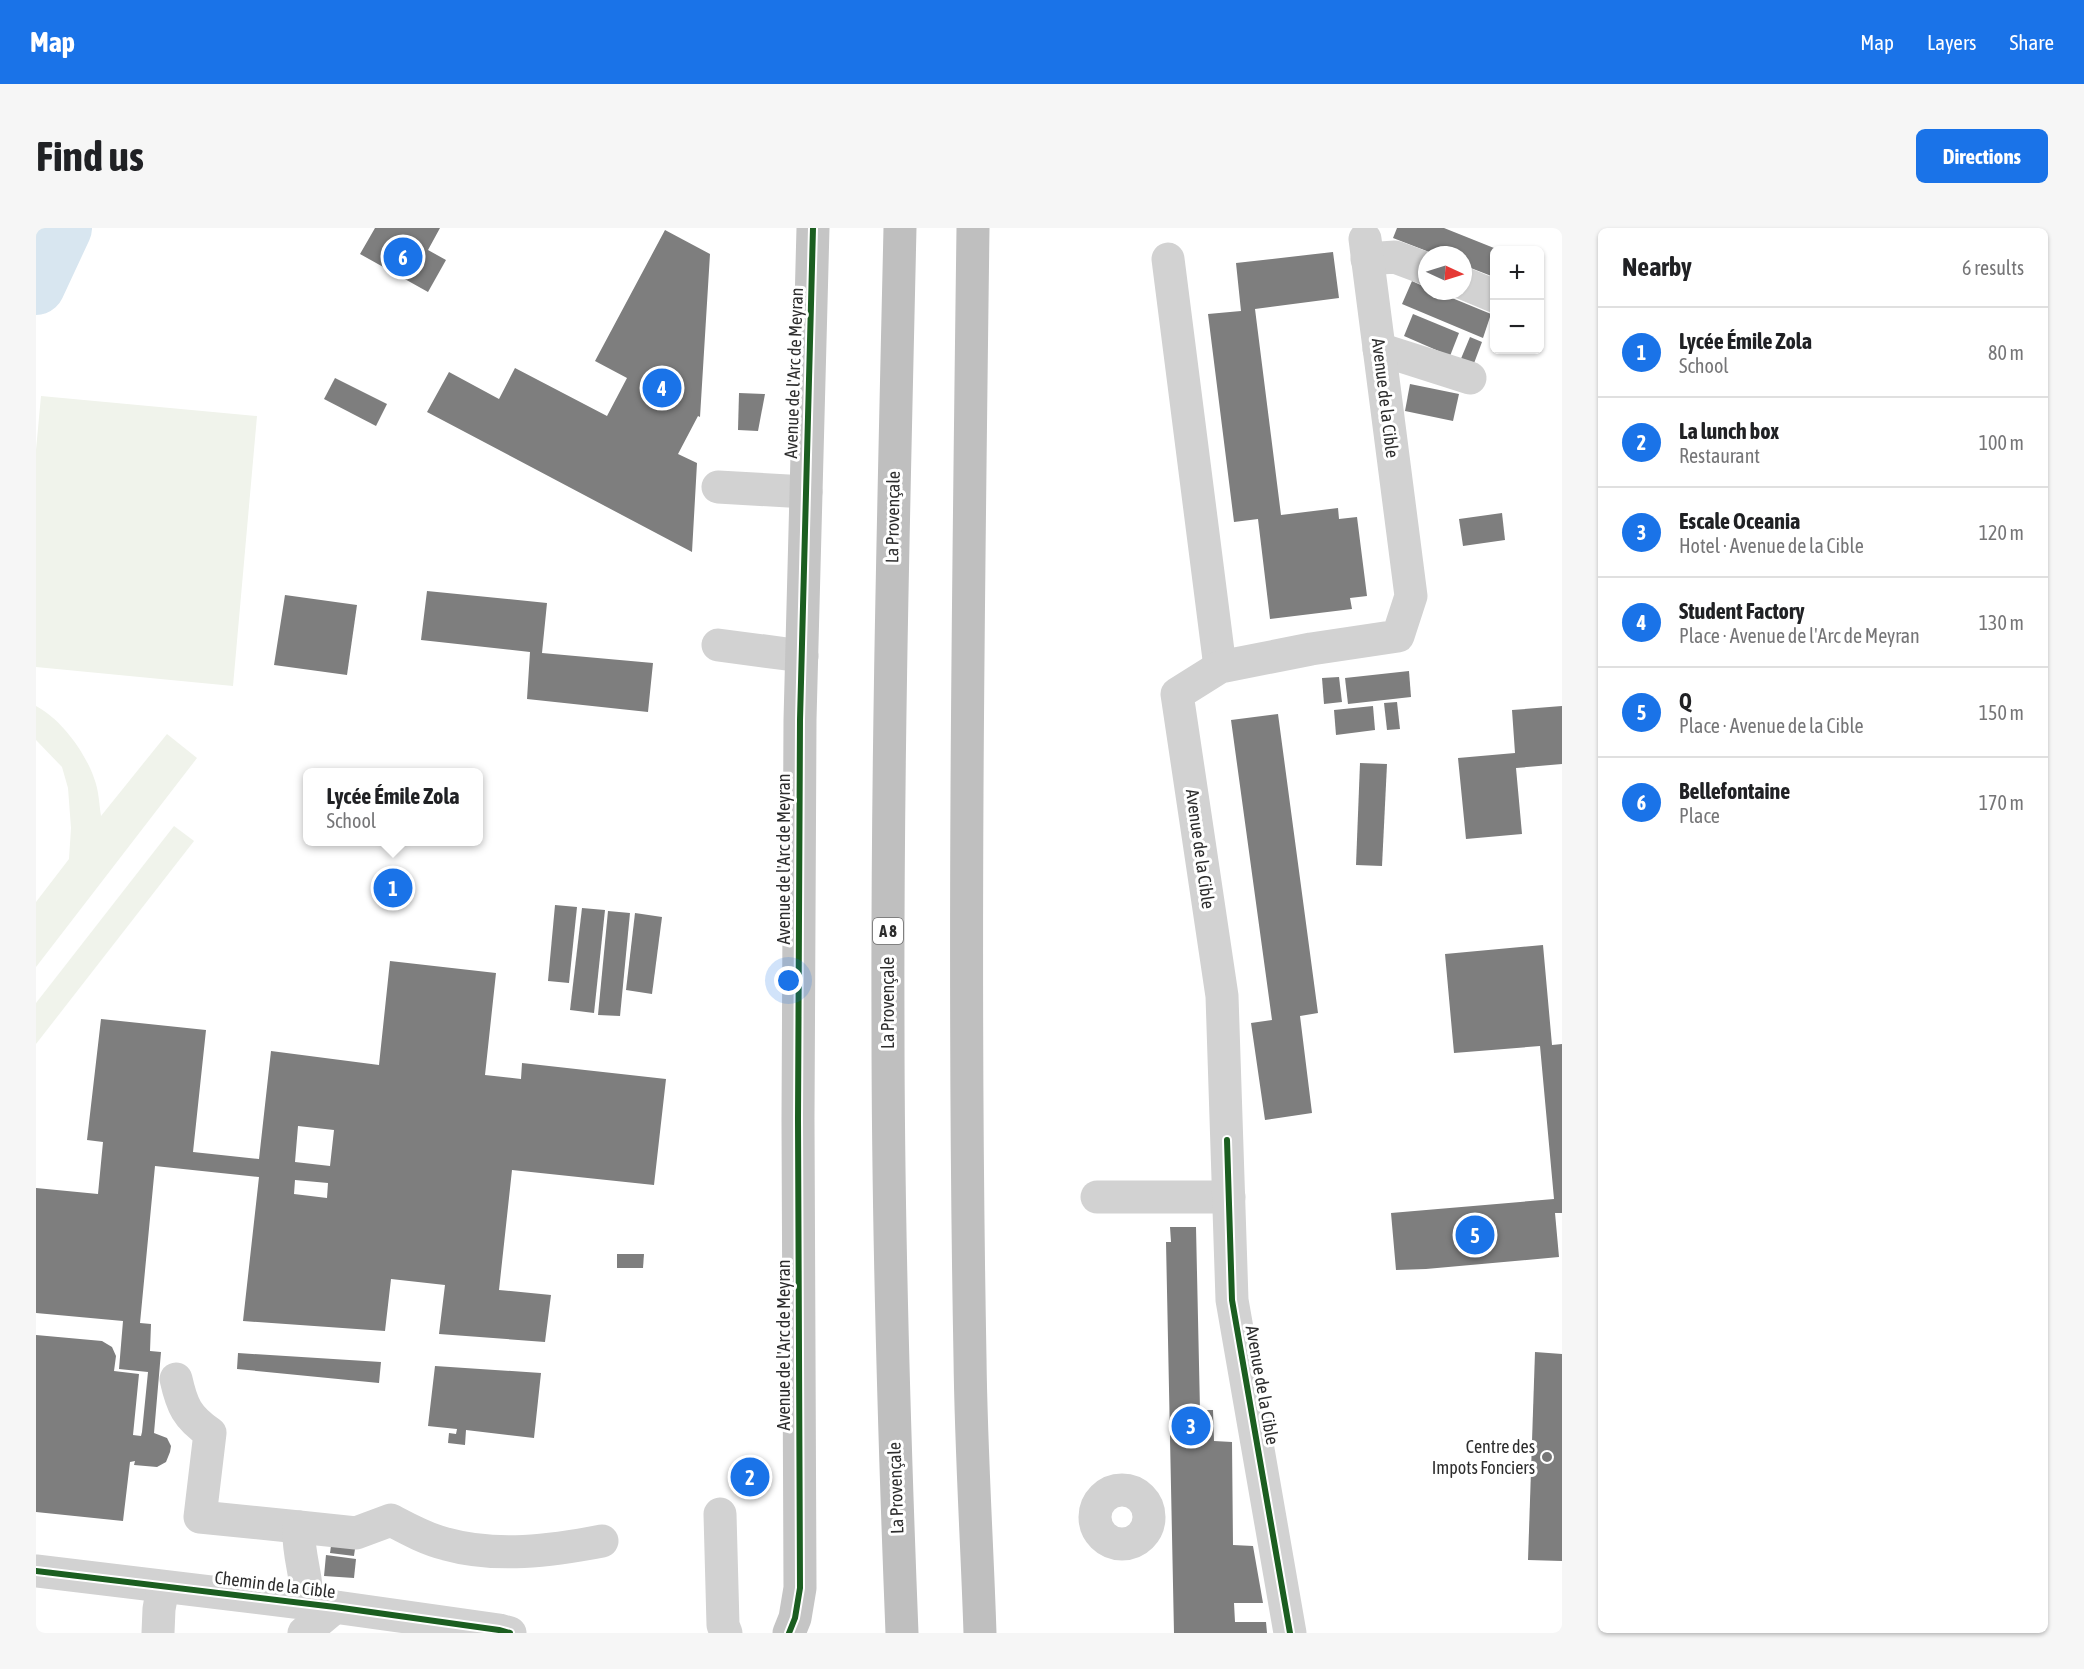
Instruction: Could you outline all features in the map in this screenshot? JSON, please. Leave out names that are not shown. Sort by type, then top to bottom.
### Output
[{"type":"highway","name":"La Provençale","points":[[900,228],[890,660],[888,1037],[891,1358],[902,1633]]},
{"type":"highway","points":[[973,228],[967,667],[966,1036],[970,1362],[980,1633]]},
{"type":"main road","name":"Avenue de l'Arc de Meyran","points":[[789,1633],[795,1618],[800,1588],[798,1119],[802,656],[813,228]]},
{"type":"street","name":"Avenue de la Cible","points":[[1290,1633],[1232,1300],[1222,996],[1176,694],[1220,667],[1311,649],[1398,636],[1411,596],[1366,249],[1418,266]]},
{"type":"street","points":[[1168,260],[1220,667]]},
{"type":"street","points":[[1472,287],[1490,294]]},
{"type":"street","points":[[1379,349],[1470,378]]},
{"type":"street","points":[[718,487],[806,492]]},
{"type":"street","points":[[718,645],[802,656]]},
{"type":"street","points":[[1097,1197],[1229,1197]]},
{"type":"street","points":[[176,1379],[182,1403],[198,1425],[210,1433],[200,1517],[356,1533],[391,1520],[419,1535],[446,1544],[485,1552],[564,1547],[602,1541]]},
{"type":"street","points":[[720,1514],[723,1625],[726,1633]]},
{"type":"street","points":[[299,1527],[298,1541],[307,1591],[322,1619]]},
{"type":"street","name":"Chemin de la Cible","points":[[36,1571],[163,1587],[322,1619],[405,1623],[510,1633]]},
{"type":"street","points":[[158,1633],[163,1587]]},
{"type":"shaded area","points":[[36,228],[63,228],[36,286]]},
{"type":"shaded area","points":[[41,396],[257,416],[233,686],[36,667],[36,450]]},
{"type":"shaded area","points":[[36,706],[63,728],[85,758],[96,783],[101,816],[167,734],[197,758],[36,967],[36,902],[69,859],[71,828],[68,788],[62,767],[36,740]]},
{"type":"shaded area","points":[[174,826],[194,841],[36,1044],[36,1003]]},
{"type":"building","points":[[375,228],[440,228],[428,250],[446,260],[428,292],[360,254]]},
{"type":"building","points":[[1397,228],[1444,228],[1490,246],[1490,275],[1472,268],[1472,246],[1418,248],[1393,238]]},
{"type":"building","points":[[665,230],[710,254],[700,417],[698,416],[678,454],[697,463],[692,552],[427,412],[449,372],[499,399],[515,368],[607,416],[627,378],[595,361]]},
{"type":"building","points":[[1333,252],[1339,298],[1255,309],[1281,515],[1338,508],[1339,519],[1357,517],[1367,596],[1350,598],[1352,609],[1270,619],[1258,519],[1234,522],[1208,314],[1241,311],[1236,263]]},
{"type":"building","points":[[1412,281],[1418,284],[1418,300],[1457,300],[1490,314],[1490,317],[1483,338],[1402,304]]},
{"type":"building","points":[[1413,314],[1459,333],[1450,356],[1404,336]]},
{"type":"building","points":[[1470,337],[1482,342],[1473,366],[1460,361]]},
{"type":"building","points":[[335,378],[387,404],[376,426],[324,399]]},
{"type":"building","points":[[1410,384],[1459,394],[1453,421],[1405,411]]},
{"type":"building","points":[[739,393],[765,394],[758,431],[738,430]]},
{"type":"building","points":[[1502,513],[1505,540],[1463,546],[1459,519]]},
{"type":"building","points":[[427,591],[547,603],[542,653],[653,663],[648,712],[527,699],[530,652],[421,640]]},
{"type":"building","points":[[285,595],[357,605],[347,675],[274,665]]},
{"type":"building","points":[[1409,671],[1411,697],[1348,704],[1345,678]]},
{"type":"building","points":[[1339,677],[1342,702],[1324,704],[1322,678]]},
{"type":"building","points":[[1397,702],[1400,729],[1387,730],[1384,703]]},
{"type":"building","points":[[1373,706],[1375,730],[1336,735],[1334,710]]},
{"type":"building","points":[[1562,706],[1562,764],[1516,768],[1522,834],[1466,839],[1458,758],[1515,753],[1512,710]]},
{"type":"building","points":[[1278,714],[1318,1013],[1300,1016],[1312,1113],[1265,1120],[1251,1023],[1272,1020],[1231,720]]},
{"type":"building","points":[[1360,763],[1387,764],[1382,866],[1356,865]]},
{"type":"building","points":[[555,905],[577,907],[569,983],[548,981]]},
{"type":"building","points":[[582,908],[605,910],[594,1013],[570,1010]]},
{"type":"building","points":[[608,911],[630,913],[620,1016],[598,1015]]},
{"type":"building","points":[[635,913],[662,917],[652,994],[626,990]]},
{"type":"building","points":[[1543,945],[1552,1045],[1562,1044],[1562,1213],[1555,1213],[1559,1257],[1396,1270],[1391,1213],[1554,1199],[1540,1046],[1454,1053],[1445,954]]},
{"type":"building","points":[[390,961],[496,973],[485,1075],[521,1079],[522,1063],[666,1079],[654,1185],[512,1170],[499,1290],[551,1295],[545,1342],[439,1334],[445,1285],[391,1279],[385,1331],[243,1321],[259,1177],[155,1166],[140,1323],[151,1324],[150,1351],[161,1352],[154,1433],[167,1438],[171,1446],[170,1452],[166,1462],[157,1467],[134,1465],[135,1461],[130,1462],[123,1521],[36,1512],[36,1335],[102,1341],[112,1347],[116,1356],[114,1371],[139,1374],[133,1435],[141,1436],[142,1432],[148,1372],[119,1369],[123,1321],[36,1313],[36,1188],[98,1194],[103,1142],[87,1140],[101,1019],[206,1030],[193,1152],[259,1159],[271,1051],[379,1065]],"holes":[[[298,1126],[334,1130],[330,1166],[295,1162]],[[295,1180],[328,1183],[327,1198],[294,1194]]]},
{"type":"building","points":[[1170,1227],[1196,1227],[1200,1410],[1213,1410],[1214,1441],[1232,1442],[1233,1545],[1253,1546],[1263,1603],[1234,1603],[1235,1622],[1266,1622],[1267,1633],[1174,1633],[1166,1242],[1171,1242]]},
{"type":"building","points":[[617,1254],[644,1254],[643,1268],[617,1268]]},
{"type":"building","name":"Centre des Impots Fonciers","points":[[1535,1352],[1562,1354],[1562,1561],[1528,1560]]},
{"type":"building","points":[[238,1353],[381,1362],[379,1383],[237,1369]]},
{"type":"building","points":[[435,1366],[541,1373],[534,1438],[466,1430],[465,1445],[448,1443],[449,1433],[456,1434],[457,1429],[428,1426]]},
{"type":"building","points":[[332,1539],[356,1541],[354,1556],[330,1553]]},
{"type":"building","points":[[326,1555],[356,1559],[354,1578],[324,1576]]},
{"type":"waterway","points":[[36,286],[63,228]]},
{"type":"cycle path","points":[[789,1633],[795,1618],[800,1588],[798,1119],[800,720],[813,228]]},
{"type":"cycle path","points":[[1227,1140],[1232,1300],[1290,1633]]},
{"type":"cycle path","points":[[36,1571],[335,1607],[510,1633]]},
{"type":"place","name":"Bellefontaine","points":[[403,257]]},
{"type":"place","name":"Student Factory","points":[[662,388]]},
{"type":"place","name":"Lycée Émile Zola","points":[[393,888]]},
{"type":"place","name":"Q","points":[[1475,1235]]},
{"type":"place","name":"Escale Oceania","points":[[1191,1426]]},
{"type":"place","name":"Centre des Impots Fonciers","points":[[1547,1457]]},
{"type":"place","name":"La lunch box","points":[[750,1477]]}]
